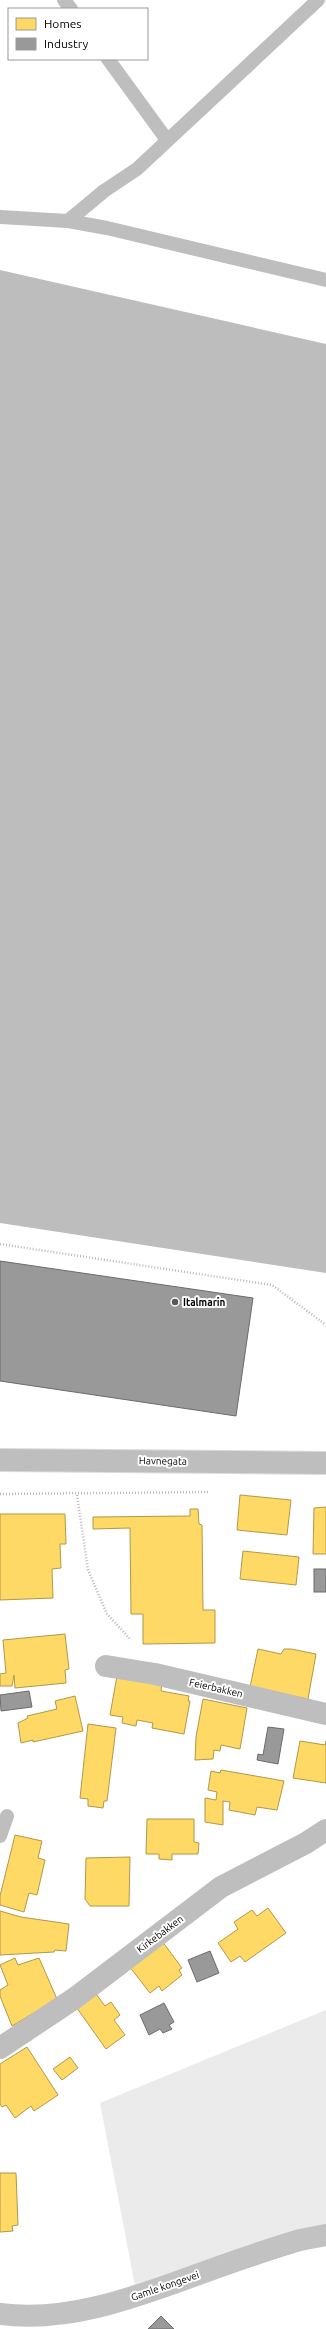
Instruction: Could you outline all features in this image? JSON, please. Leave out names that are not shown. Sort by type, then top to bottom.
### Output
[{"type":"main road","name":"Gamle kongevei","points":[[0,2314],[38,2316],[94,2307],[137,2296],[300,2240],[326,2235]]},
{"type":"street","name":"Havnegata","points":[[0,1460],[326,1463]]},
{"type":"street","name":"Feierbakken","points":[[106,1666],[155,1674],[326,1714]]},
{"type":"street","name":"Kirkebakken","points":[[0,2048],[75,1998],[221,1887],[306,1843],[326,1830]]},
{"type":"lane","points":[[64,0],[70,8]]},
{"type":"lane","points":[[68,221],[104,191],[137,169],[318,0]]},
{"type":"lane","points":[[109,60],[167,140]]},
{"type":"lane","points":[[0,217],[68,221],[115,230],[326,280]]},
{"type":"lane","points":[[0,1836],[7,1816]]},
{"type":"path","points":[[0,1244],[272,1286],[326,1325]]},
{"type":"path","points":[[0,1494],[78,1495],[212,1492]]},
{"type":"path","points":[[78,1495],[88,1570],[107,1614],[129,1639],[146,1651],[152,1660],[155,1674]]},
{"type":"shaded area","points":[[0,270],[326,344],[326,1273],[0,1223]]},
{"type":"shaded area","points":[[326,2010],[326,2235],[137,2296],[100,2103]]},
{"type":"building: Homes","points":[[240,1495],[291,1500],[287,1535],[237,1530]]},
{"type":"building: Homes","points":[[326,1507],[326,1554],[313,1554],[314,1508]]},
{"type":"building: Homes","points":[[190,1509],[198,1509],[199,1524],[202,1525],[203,1610],[215,1610],[215,1643],[143,1644],[143,1614],[131,1614],[130,1528],[93,1529],[93,1517],[190,1516]]},
{"type":"building: Homes","points":[[0,1514],[65,1514],[66,1544],[60,1544],[61,1568],[52,1569],[53,1598],[0,1600]]},
{"type":"building: Homes","points":[[243,1551],[299,1557],[296,1585],[240,1579]]},
{"type":"building: Homes","points":[[65,1634],[69,1669],[65,1670],[66,1683],[15,1688],[14,1675],[12,1686],[0,1686],[0,1674],[6,1673],[3,1640]]},
{"type":"building: Homes","points":[[258,1649],[281,1654],[284,1649],[291,1649],[316,1654],[308,1699],[250,1687]]},
{"type":"building: Homes","points":[[117,1676],[162,1683],[161,1691],[189,1696],[188,1701],[190,1701],[184,1734],[152,1728],[153,1723],[137,1720],[136,1726],[122,1723],[123,1717],[110,1715]]},
{"type":"building: Homes","points":[[75,1696],[83,1731],[33,1742],[33,1740],[21,1743],[18,1723],[28,1718],[27,1716],[57,1709],[55,1701]]},
{"type":"building: Homes","points":[[203,1699],[247,1708],[240,1749],[221,1745],[220,1751],[214,1750],[213,1759],[195,1760],[196,1737]]},
{"type":"building: Homes","points":[[88,1724],[116,1728],[107,1801],[104,1801],[103,1808],[88,1806],[88,1799],[80,1798]]},
{"type":"building: Homes","points":[[300,1741],[325,1745],[326,1741],[326,1783],[293,1778]]},
{"type":"building: Homes","points":[[221,1770],[284,1781],[277,1810],[257,1807],[255,1815],[229,1810],[230,1802],[223,1801],[223,1825],[205,1822],[205,1798],[216,1800],[217,1792],[208,1790],[211,1771],[220,1773]]},
{"type":"building: Homes","points":[[147,1819],[194,1819],[194,1842],[199,1843],[198,1854],[172,1854],[172,1860],[159,1859],[159,1854],[146,1854]]},
{"type":"building: Homes","points":[[15,1835],[42,1841],[38,1858],[45,1860],[37,1895],[29,1893],[24,1912],[0,1905],[0,1896]]},
{"type":"building: Homes","points":[[130,1857],[129,1906],[90,1906],[85,1899],[86,1858]]},
{"type":"building: Homes","points":[[268,1908],[286,1933],[245,1962],[240,1956],[231,1962],[218,1943],[238,1929],[234,1922],[252,1910],[257,1916]]},
{"type":"building: Homes","points":[[0,1911],[21,1917],[69,1924],[66,1951],[55,1950],[54,1952],[0,1955]]},
{"type":"building: Homes","points":[[162,1941],[182,1968],[179,1970],[182,1975],[162,1991],[159,1986],[150,1993],[129,1966]]},
{"type":"building: Homes","points":[[15,1958],[18,1965],[39,1958],[57,1999],[12,2026],[0,1996],[0,1990],[8,1985],[0,1965]]},
{"type":"building: Homes","points":[[93,1990],[105,2006],[111,2002],[120,2015],[114,2020],[125,2035],[106,2049],[74,2004]]},
{"type":"building: Homes","points":[[27,2047],[58,2095],[34,2111],[31,2106],[15,2118],[6,2105],[2,2107],[0,2104],[0,2064]]},
{"type":"building: Homes","points":[[70,2057],[78,2068],[62,2080],[53,2069]]},
{"type":"building: Homes","points":[[0,2173],[16,2173],[18,2225],[12,2226],[13,2231],[0,2232]]},
{"type":"building: Industry","points":[[0,1261],[253,1298],[236,1416],[0,1381]]},
{"type":"building: Industry","points":[[314,1569],[326,1569],[326,1592],[314,1592]]},
{"type":"building: Industry","points":[[29,1691],[32,1707],[1,1711],[0,1695]]},
{"type":"building: Industry","points":[[268,1727],[284,1729],[278,1764],[257,1760],[258,1754],[263,1755]]},
{"type":"building: Industry","points":[[210,1951],[219,1973],[197,1982],[188,1960]]},
{"type":"building: Industry","points":[[164,2003],[174,2022],[169,2025],[172,2029],[163,2033],[160,2029],[149,2035],[140,2015]]},
{"type":"building: Industry","points":[[161,2316],[174,2329],[148,2329]]},
{"type":"place","name":"Italmarin","points":[[175,1302]]}]
